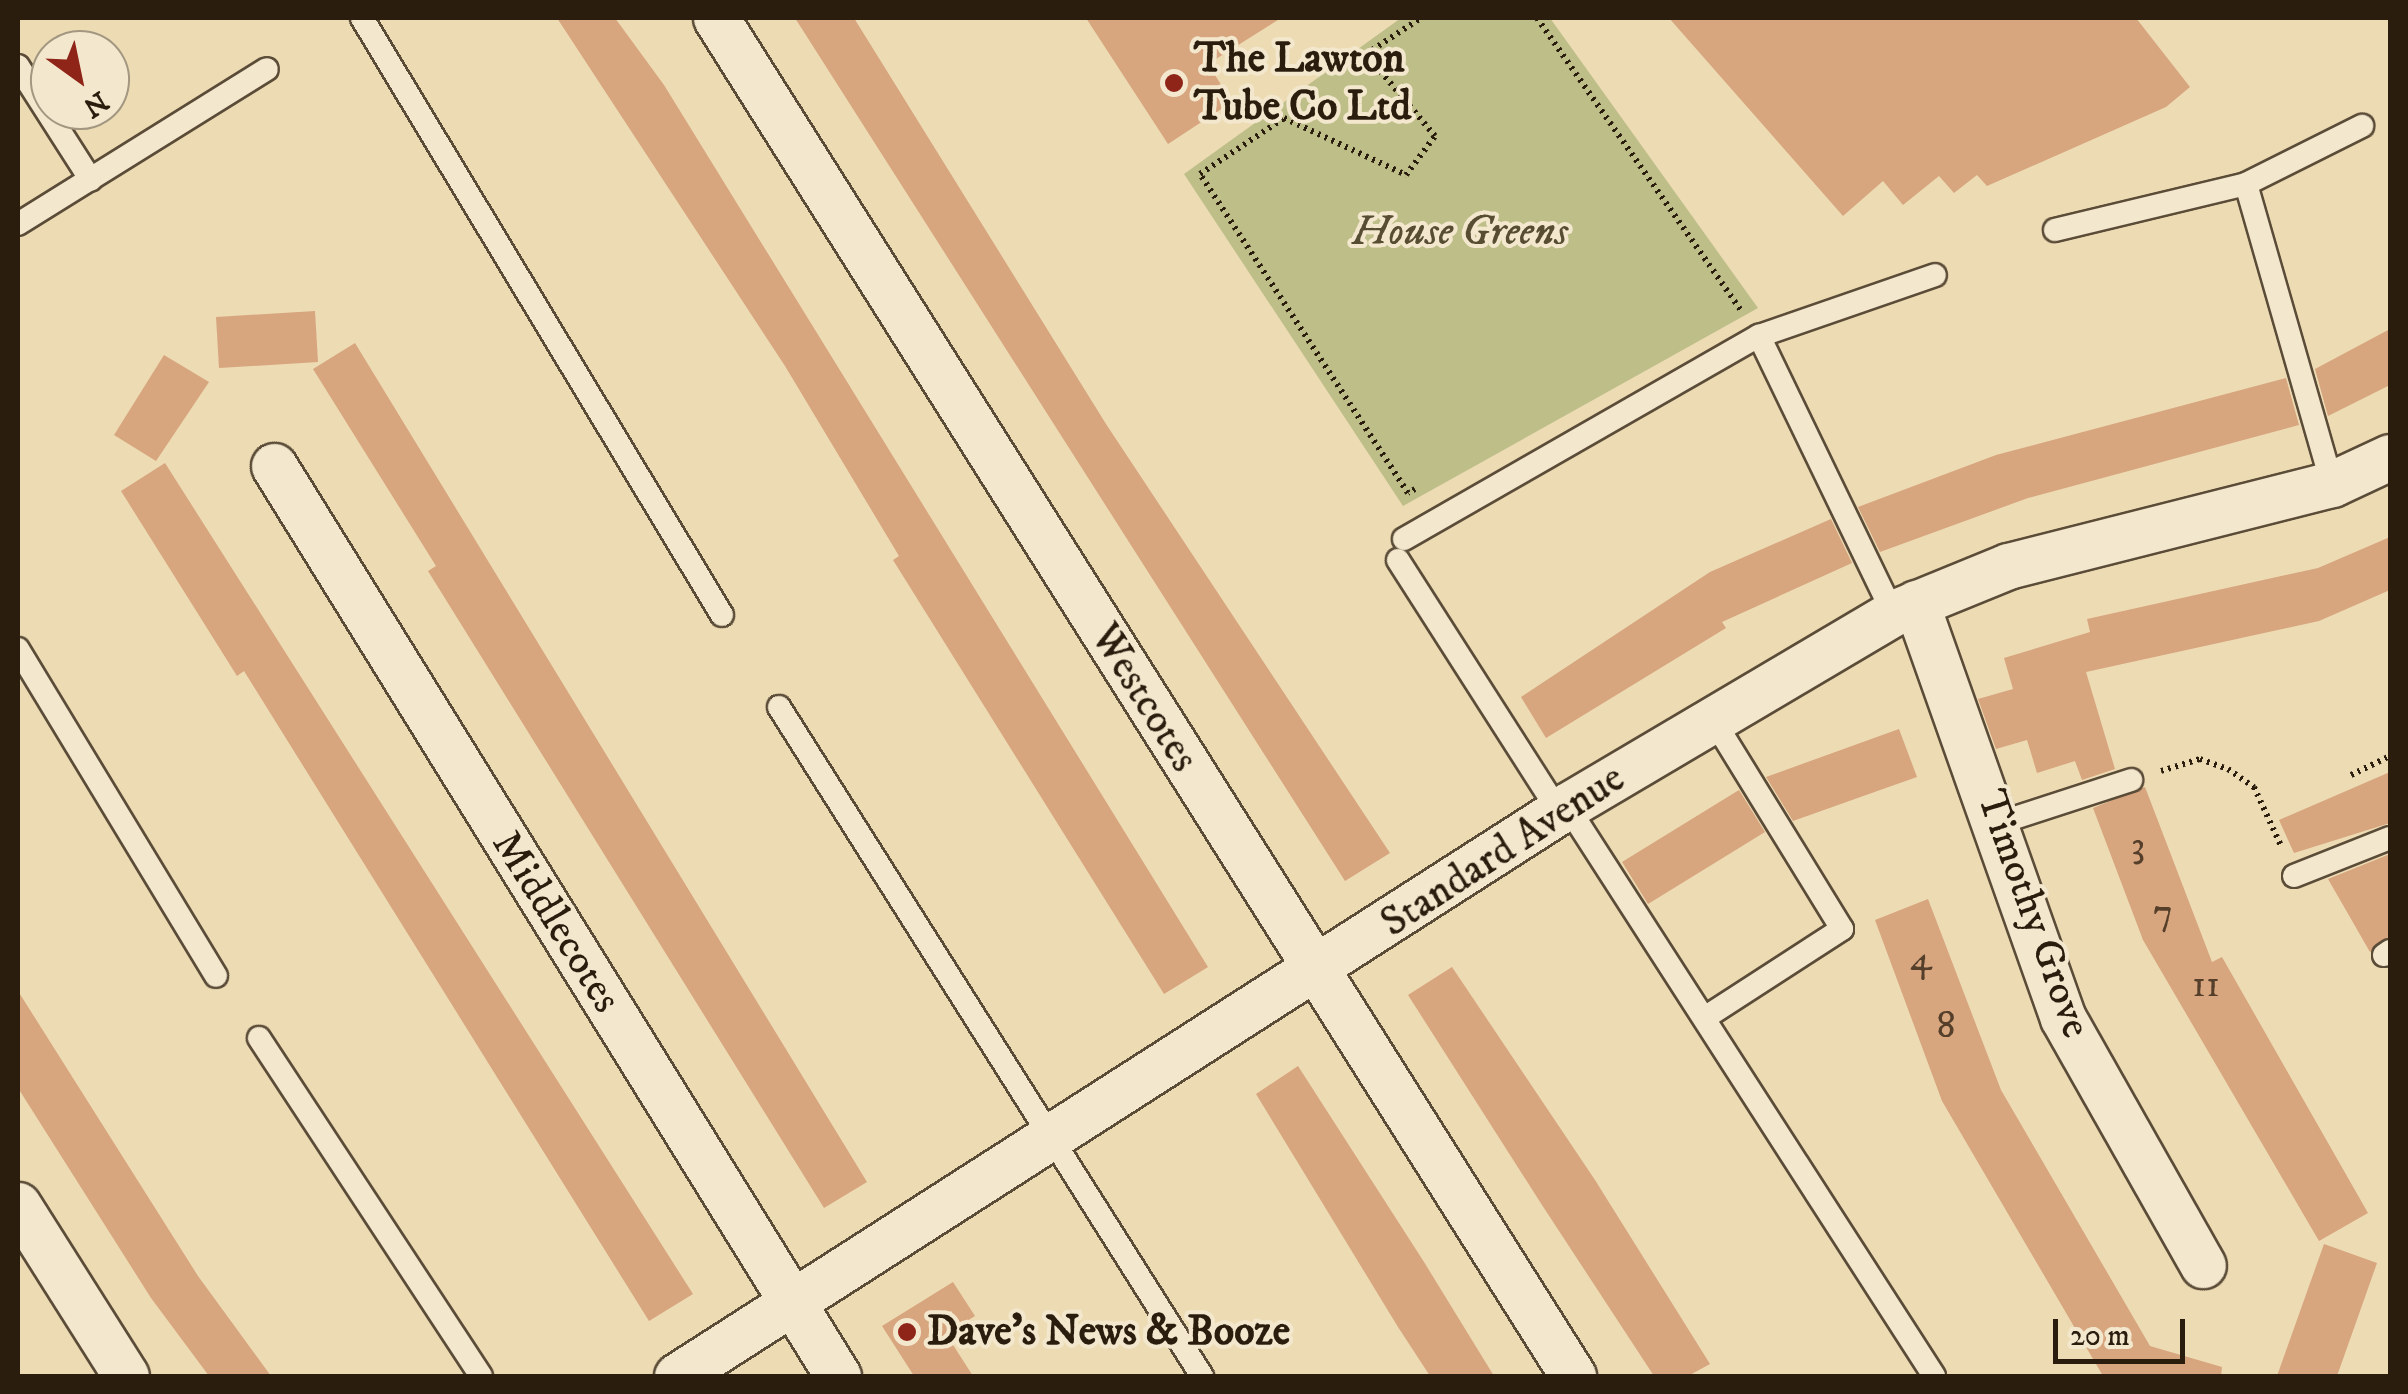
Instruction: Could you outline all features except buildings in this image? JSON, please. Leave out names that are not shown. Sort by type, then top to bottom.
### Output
[{"type":"street","name":"Westcotes","points":[[716,18],[1573,1376]]},
{"type":"street","name":"Standard Avenue","points":[[677,1376],[1316,972],[1563,809],[1905,608],[2008,566],[2332,484],[2390,458]]},
{"type":"street","name":"Middlecotes","points":[[274,466],[838,1376]]},
{"type":"street","name":"Timothy Grove","points":[[1905,608],[1999,823],[2063,1018],[2203,1265]]},
{"type":"street","points":[[18,1204],[126,1376]]},
{"type":"lane","points":[[362,18],[722,614]]},
{"type":"lane","points":[[18,66],[91,180]]},
{"type":"lane","points":[[18,224],[267,70]]},
{"type":"lane","points":[[2055,230],[2246,184],[2362,126]]},
{"type":"lane","points":[[2246,184],[2332,484]]},
{"type":"lane","points":[[1934,1376],[1706,1017],[1563,809],[1401,550],[1759,336],[1935,274]]},
{"type":"lane","points":[[1759,336],[1905,608]]},
{"type":"lane","points":[[18,649],[216,976]]},
{"type":"lane","points":[[779,707],[1202,1376]]},
{"type":"lane","points":[[1706,1017],[1842,929],[1714,721]]},
{"type":"lane","points":[[1999,823],[2131,780]]},
{"type":"lane","points":[[2294,876],[2390,838]]},
{"type":"lane","points":[[259,1038],[481,1376]]},
{"type":"path","points":[[1421,18],[1366,54],[1435,136],[1406,175],[1284,118],[1200,174],[1408,493],[1426,483]]},
{"type":"path","points":[[1537,18],[1738,306],[1721,316]]},
{"type":"path","points":[[2350,775],[2390,756]]},
{"type":"path","points":[[2131,780],[2200,759],[2228,769],[2254,787],[2294,876]]},
{"type":"green space","name":"House Greens","points":[[1401,18],[1550,18],[1758,308],[1403,506],[1184,174]]},
{"type":"place","name":"The Lawton Tube Co Ltd","points":[[1174,83]]},
{"type":"place","name":"Dave's News & Booze","points":[[907,1332]]}]
